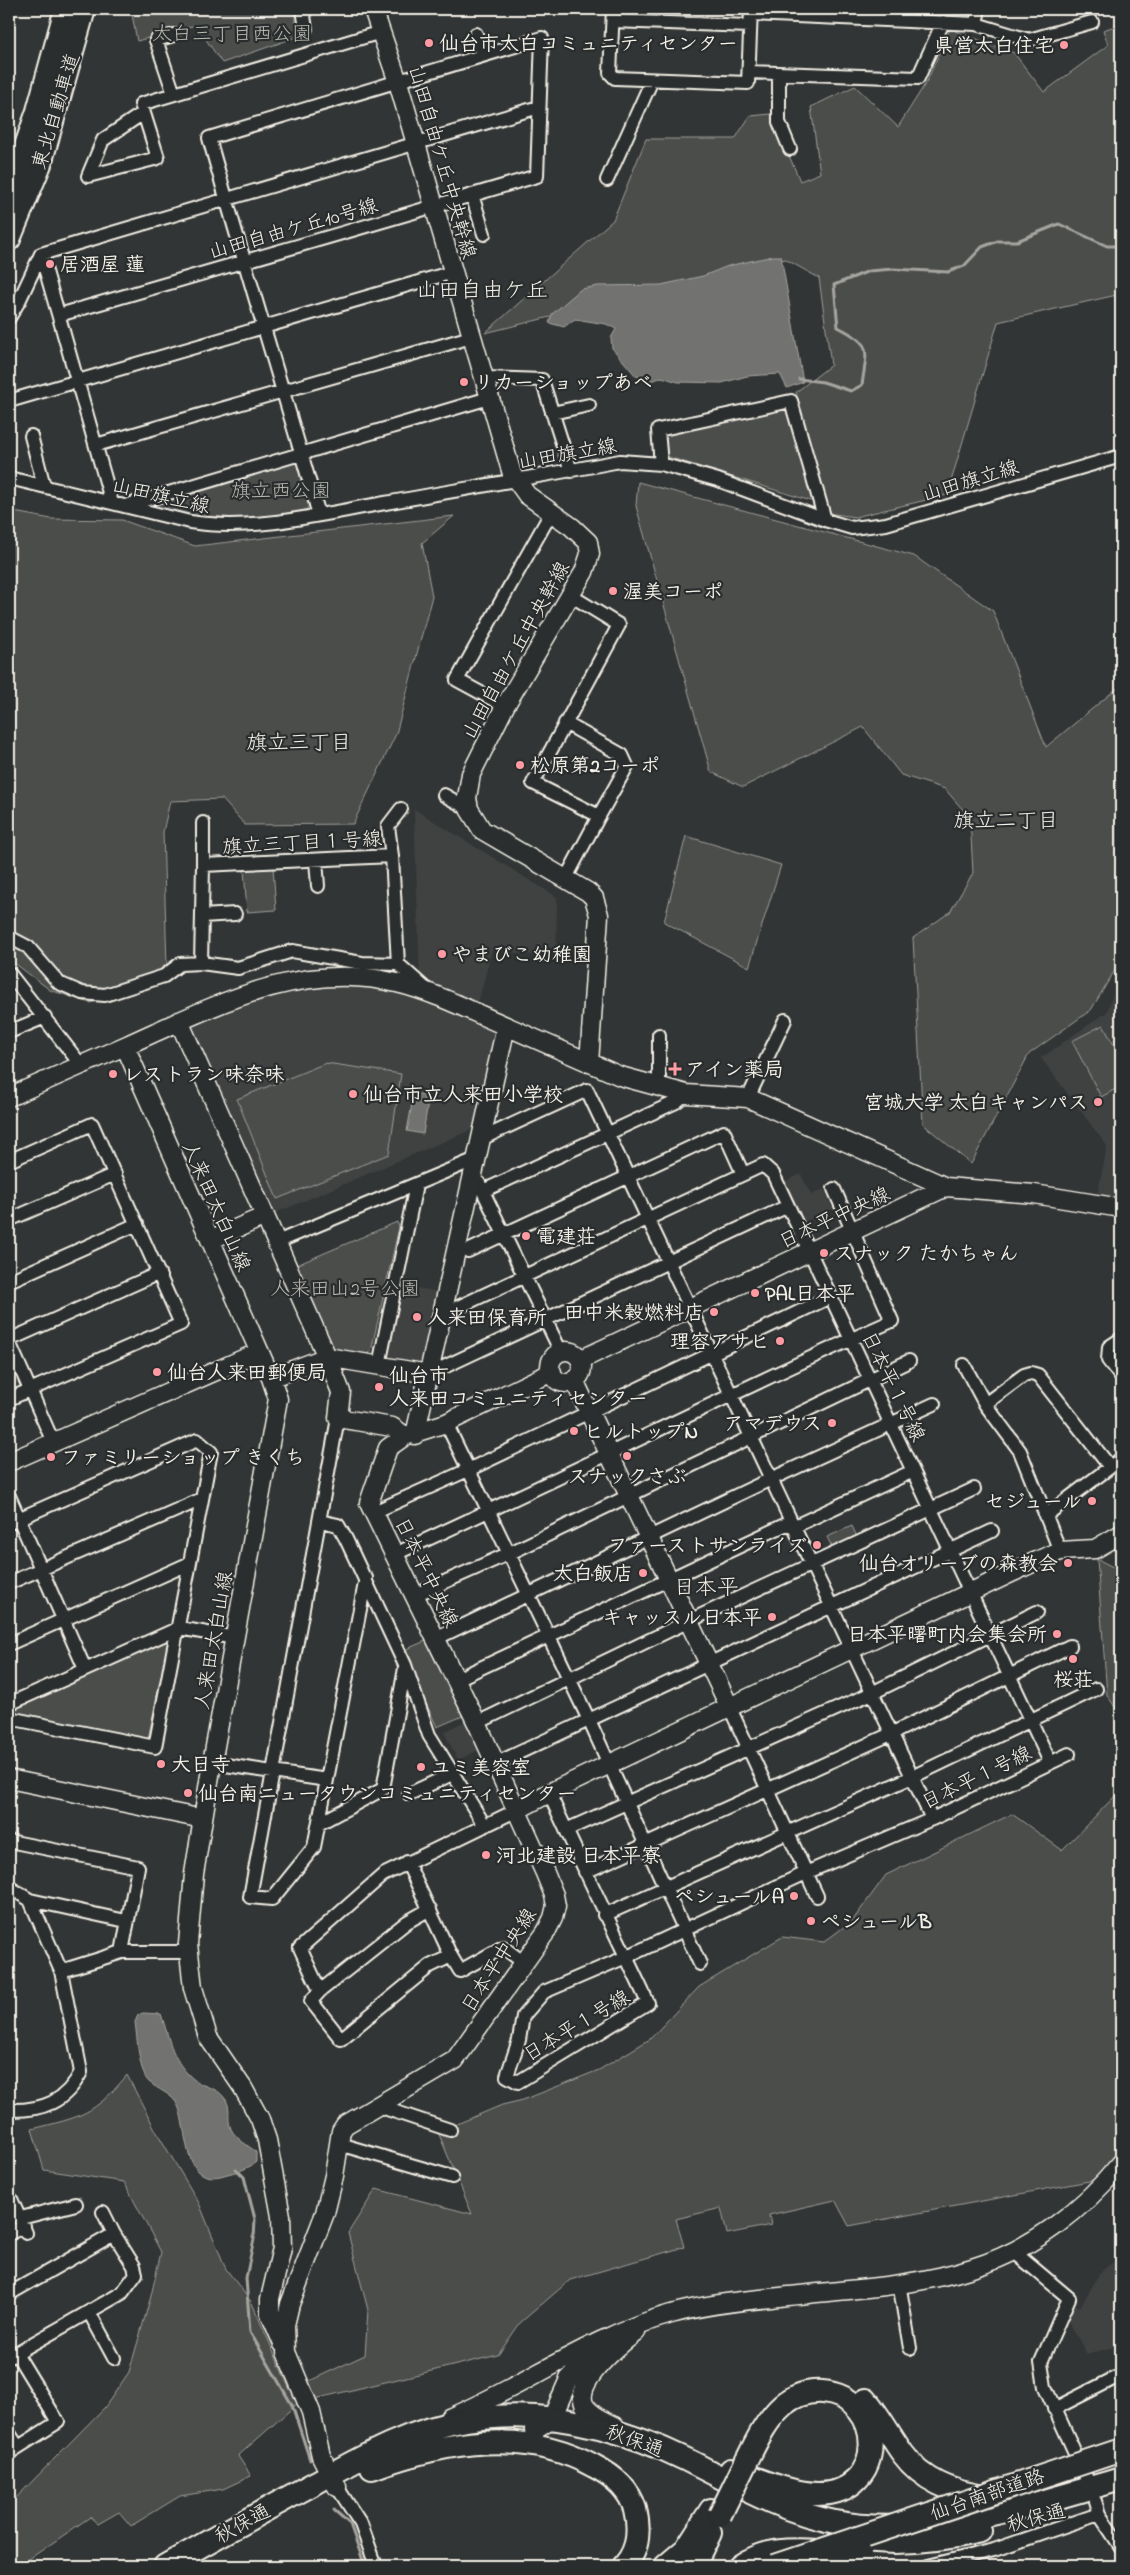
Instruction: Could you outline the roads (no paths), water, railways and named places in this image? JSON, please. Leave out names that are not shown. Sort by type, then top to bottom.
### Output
[{"type":"highway","name":"東北自動車道","points":[[9,195],[38,111],[66,9]]},
{"type":"highway","name":"東北自動車道","points":[[9,239],[40,164],[84,9]]},
{"type":"highway","points":[[694,2566],[715,2512],[741,2460],[758,2418],[776,2397],[786,2389],[808,2380],[831,2380],[842,2384],[863,2397],[911,2464],[943,2486],[956,2491],[987,2497],[1068,2494]]},
{"type":"highway","points":[[663,2449],[794,2490],[820,2494],[843,2489],[861,2476],[870,2458],[871,2438],[864,2418],[849,2402],[829,2393],[807,2393],[784,2404],[776,2412],[741,2460]]},
{"type":"highway","name":"秋保通","points":[[164,2566],[329,2472],[370,2452],[427,2429],[470,2420],[512,2416],[619,2447],[786,2522],[832,2535],[881,2542],[911,2542],[964,2535],[1121,2493]]},
{"type":"highway","name":"秋保通","points":[[192,2566],[329,2472],[372,2468],[410,2450],[449,2438],[543,2424],[593,2425],[634,2437],[791,2510],[836,2522],[913,2525],[966,2519],[1068,2494],[1095,2501]]},
{"type":"highway","points":[[372,2468],[431,2450],[471,2443],[528,2444],[566,2452],[600,2469],[622,2486],[628,2495],[637,2516],[638,2537],[636,2547],[624,2566]]},
{"type":"highway","name":"仙台南部道路","points":[[856,2546],[1121,2450]]},
{"type":"highway","name":"仙台南部道路","points":[[856,2546],[1121,2465]]},
{"type":"highway","name":"秋保通","points":[[1095,2501],[1121,2479]]},
{"type":"highway","points":[[666,2566],[686,2549],[715,2512]]},
{"type":"highway","points":[[740,2566],[759,2555],[781,2550],[876,2555],[918,2552],[954,2543],[1017,2522]]},
{"type":"highway","points":[[774,2566],[856,2546]]},
{"type":"highway","points":[[781,2566],[856,2546]]},
{"type":"highway","points":[[819,2566],[856,2546]]},
{"type":"highway","points":[[824,2566],[856,2546]]},
{"type":"street","points":[[304,9],[306,29]]},
{"type":"street","name":"山田自由ケ丘中央幹線","points":[[373,9],[398,82],[489,398],[516,481],[527,495],[572,527],[588,542],[590,554],[584,572],[505,706],[467,784],[469,809],[482,830],[566,878],[594,898],[599,915],[589,1063]]},
{"type":"street","points":[[976,24],[979,9]]},
{"type":"street","points":[[751,16],[748,83],[616,78],[610,73],[613,15],[751,16],[943,22],[976,24],[1030,40],[1092,22]]},
{"type":"street","points":[[749,72],[918,78],[943,22]]},
{"type":"street","points":[[143,112],[103,140],[88,176],[158,158],[141,104],[381,32]]},
{"type":"street","points":[[476,34],[482,56]]},
{"type":"street","points":[[174,35],[156,40],[174,94]]},
{"type":"street","points":[[9,318],[42,254],[226,199],[540,107],[542,38],[209,138],[226,199],[265,325],[319,515]]},
{"type":"street","points":[[779,73],[779,122],[790,149]]},
{"type":"street","points":[[607,180],[652,80]]},
{"type":"street","name":"山田自由ケ丘10号線","points":[[58,315],[537,176],[540,107]]},
{"type":"street","points":[[472,195],[484,234]]},
{"type":"street","points":[[42,254],[96,445],[119,505],[489,398]]},
{"type":"street","points":[[9,401],[265,325],[453,272]]},
{"type":"street","points":[[96,445],[471,337]]},
{"type":"street","points":[[484,378],[542,380],[571,471]]},
{"type":"street","points":[[661,464],[658,430],[791,401],[825,520]]},
{"type":"street","points":[[552,413],[589,405]]},
{"type":"street","points":[[31,436],[44,486]]},
{"type":"street","name":"山田旗立線","points":[[9,478],[190,522],[216,526],[241,526],[319,515],[620,461],[661,464],[718,480],[825,520],[852,528],[886,524],[1121,456]]},
{"type":"street","points":[[505,706],[457,680],[551,513]]},
{"type":"street","points":[[570,595],[619,624],[533,783],[599,816]]},
{"type":"street","points":[[565,723],[622,755],[627,766],[566,878]]},
{"type":"street","points":[[444,795],[469,809]]},
{"type":"street","points":[[392,856],[388,826],[401,809]]},
{"type":"street","points":[[203,823],[203,866]]},
{"type":"street","name":"旗立三丁目１号線","points":[[200,963],[203,866],[392,856],[398,964]]},
{"type":"street","points":[[316,860],[318,886]]},
{"type":"street","points":[[202,916],[235,914]]},
{"type":"street","points":[[9,937],[28,947],[60,983],[82,993],[105,996],[164,976],[180,964],[200,963],[238,968],[292,951],[362,963],[398,964],[430,993]]},
{"type":"street","points":[[9,973],[81,1065]]},
{"type":"street","points":[[9,1097],[236,996],[284,982],[338,976],[367,978],[396,983],[430,993],[620,1076],[686,1094],[748,1098],[946,1187],[1034,1194],[1121,1208]]},
{"type":"street","points":[[9,1032],[45,1017]]},
{"type":"street","points":[[748,1098],[785,1020]]},
{"type":"street","points":[[179,1021],[341,1392],[320,1521],[250,1897],[272,1899],[314,1847],[366,1578]]},
{"type":"street","points":[[338,1418],[392,1427],[410,1436],[429,1374],[474,1164],[483,1138],[498,1057],[506,1026]]},
{"type":"street","points":[[659,1035],[659,1086]]},
{"type":"street","name":"人来田太白山線","points":[[125,1046],[271,1378],[278,1399],[212,1763],[189,1916],[188,1952],[196,2002],[208,2037],[247,2096],[260,2119],[267,2140],[281,2216],[282,2248],[270,2299],[270,2314],[286,2352]]},
{"type":"street","points":[[483,1138],[587,1090],[932,1819]]},
{"type":"street","points":[[483,1191],[517,1177],[676,1102],[686,1094]]},
{"type":"street","points":[[9,1161],[92,1124],[181,1324],[9,1399]]},
{"type":"street","points":[[454,1309],[743,1174],[724,1132],[504,1236],[468,1251]]},
{"type":"street","points":[[277,1242],[416,1185],[474,1164]]},
{"type":"street","points":[[474,1164],[483,1191],[561,1352]]},
{"type":"street","name":"日本平１号線","points":[[549,1793],[604,1914],[626,1957],[648,2003],[518,2082],[508,2076],[519,2040],[523,2016],[544,1992],[626,1957],[808,1872],[932,1819],[1050,1762],[892,1423],[830,1297],[773,1174],[763,1165],[743,1174]]},
{"type":"street","points":[[9,1220],[114,1174]]},
{"type":"street","points":[[379,1365],[416,1185]]},
{"type":"street","name":"日本平中央線","points":[[580,1360],[946,1187]]},
{"type":"street","points":[[395,1554],[489,1512],[732,1394],[892,1321],[834,1190]]},
{"type":"street","points":[[271,1378],[327,1357],[429,1374],[788,1206]]},
{"type":"street","points":[[210,1240],[265,1216]]},
{"type":"street","points":[[9,1282],[137,1224]]},
{"type":"street","points":[[53,1442],[9,1341],[159,1273]]},
{"type":"street","points":[[374,1512],[468,1470],[830,1297]]},
{"type":"street","points":[[1121,1339],[1109,1347],[1108,1360],[1121,1377]]},
{"type":"street","points":[[9,1462],[259,1352]]},
{"type":"street","points":[[561,1352],[570,1352],[580,1360],[582,1369],[574,1380],[564,1382],[554,1377],[551,1362],[561,1352]]},
{"type":"street","points":[[415,1595],[510,1553],[751,1435],[909,1361]]},
{"type":"street","points":[[964,1365],[985,1404],[1020,1451],[1060,1551]]},
{"type":"street","name":"日本平中央線","points":[[329,2472],[311,2412],[286,2352],[285,2325],[290,2304],[325,2213],[334,2176],[341,2131],[345,2125],[456,2060],[546,1932],[556,1906],[554,1895],[477,1723],[370,1503],[388,1448],[410,1436],[446,1423],[552,1372]]},
{"type":"street","points":[[985,1404],[1024,1375],[1031,1373],[1038,1375],[1110,1467]]},
{"type":"street","points":[[574,1380],[750,1747],[808,1872],[817,1896]]},
{"type":"street","points":[[435,1638],[934,1404]]},
{"type":"street","points":[[446,1423],[510,1553],[548,1638],[570,1679],[700,1964]]},
{"type":"street","points":[[9,1718],[155,1747],[179,1628],[188,1564],[211,1452],[197,1440],[14,1521]]},
{"type":"street","points":[[1045,1516],[1121,1459]]},
{"type":"street","points":[[455,1680],[913,1471]]},
{"type":"street","points":[[477,1723],[689,1621],[812,1566],[974,1489]]},
{"type":"street","points":[[9,1496],[14,1521],[41,1568],[85,1669]]},
{"type":"street","points":[[9,1582],[202,1499]]},
{"type":"street","points":[[320,1521],[338,1525],[366,1578],[405,1665],[429,1735],[485,1826]]},
{"type":"street","points":[[494,1764],[992,1531]]},
{"type":"street","points":[[320,1990],[300,1948],[383,1874],[729,1706],[971,1592],[1060,1551],[1095,1549],[1121,1534]]},
{"type":"street","points":[[9,1644],[188,1564]]},
{"type":"street","points":[[566,1830],[872,1693],[1036,1612]]},
{"type":"street","points":[[9,1704],[179,1628],[235,1638]]},
{"type":"street","points":[[585,1872],[891,1734],[1070,1646]]},
{"type":"street","points":[[320,1823],[383,1789],[405,1665]]},
{"type":"street","points":[[604,1914],[912,1777],[1096,1689]]},
{"type":"street","points":[[1050,1762],[1069,1754]]},
{"type":"street","points":[[212,1763],[327,1780]]},
{"type":"street","points":[[409,1794],[452,1774]]},
{"type":"street","points":[[9,1778],[203,1819]]},
{"type":"street","points":[[9,1841],[138,1867],[126,1922],[122,1952]]},
{"type":"street","points":[[407,1862],[451,1956],[460,1971],[503,1947],[524,1963]]},
{"type":"street","points":[[9,1886],[30,1900],[126,1922]]},
{"type":"street","points":[[9,2110],[23,2110],[51,2105],[65,2095],[81,2072],[61,1971],[30,1900]]},
{"type":"street","points":[[430,1908],[407,1922],[320,1990],[311,2001],[341,2039],[430,1966],[451,1956]]},
{"type":"street","points":[[61,1971],[122,1952],[188,1952]]},
{"type":"street","points":[[378,2106],[450,2130]]},
{"type":"street","points":[[339,2144],[452,2177]]},
{"type":"street","points":[[405,2437],[466,2411],[610,2337],[668,2315],[721,2303],[924,2280],[972,2268],[1013,2251],[1053,2228],[1083,2204],[1121,2163]]},
{"type":"street","points":[[9,2199],[24,2226]]},
{"type":"street","points":[[9,2234],[76,2204]]},
{"type":"street","points":[[9,2433],[13,2450],[58,2422],[12,2355],[122,2294],[136,2274],[134,2266],[103,2212]]},
{"type":"street","points":[[9,2294],[114,2234]]},
{"type":"street","points":[[1013,2251],[1069,2298],[1041,2362],[1045,2387],[1095,2501],[1121,2547]]},
{"type":"street","points":[[900,2283],[910,2348]]},
{"type":"street","points":[[89,2312],[114,2358]]},
{"type":"street","points":[[543,2424],[578,2369],[598,2352],[649,2323],[668,2315]]},
{"type":"street","points":[[634,2437],[588,2410],[584,2404],[583,2392],[590,2378],[611,2354],[649,2323]]},
{"type":"street","points":[[1054,2409],[1115,2378]]},
{"type":"street","points":[[329,2472],[361,2524],[376,2566]]},
{"type":"street","points":[[928,2566],[994,2550],[1095,2501]]},
{"type":"waterway","points":[[799,379],[823,382],[851,391],[862,385],[865,349],[857,338],[838,327],[834,285],[869,271],[893,269],[948,272],[964,266],[982,247],[998,241],[1017,241],[1059,224],[1107,246],[1115,246],[1121,243]]},
{"type":"waterway","points":[[236,2169],[244,2177],[255,2219],[254,2239],[246,2278],[250,2332],[292,2405],[310,2460]]},
{"type":"waterway","points":[[334,2510],[350,2524],[365,2566]]},
{"type":"place","name":"仙台市太白コミュニティセンター","points":[[429,43]]},
{"type":"place","name":"県営太白住宅","points":[[1064,45]]},
{"type":"place","name":"居酒屋 蓮","points":[[50,264]]},
{"type":"place","name":"リカーショップあべ","points":[[464,382]]},
{"type":"place","name":"渥美コーポ","points":[[613,591]]},
{"type":"place","name":"松原第2コーポ","points":[[520,765]]},
{"type":"place","name":"やまびこ幼稚園","points":[[442,954]]},
{"type":"place","name":"アイン薬局","points":[[675,1069]]},
{"type":"place","name":"レストラン味奈味","points":[[113,1074]]},
{"type":"place","name":"仙台市立人来田小学校","points":[[353,1094]]},
{"type":"place","name":"宮城大学 太白キャンパス","points":[[1098,1102]]},
{"type":"place","name":"電建荘","points":[[526,1236]]},
{"type":"place","name":"スナック たかちゃん","points":[[824,1253]]},
{"type":"place","name":"PAL日本平","points":[[755,1293]]},
{"type":"place","name":"田中米穀燃料店","points":[[714,1312]]},
{"type":"place","name":"人来田保育所","points":[[417,1317]]},
{"type":"place","name":"理容アサヒ","points":[[780,1341]]},
{"type":"place","name":"仙台人来田郵便局","points":[[157,1372]]},
{"type":"place","name":"仙台市 人来田コミュニティセンター","points":[[379,1387]]},
{"type":"place","name":"アマデウス","points":[[832,1423]]},
{"type":"place","name":"ヒルトップN","points":[[574,1431]]},
{"type":"place","name":"スナックさぶ","points":[[627,1456]]},
{"type":"place","name":"ファミリーショップ きくち","points":[[51,1457]]},
{"type":"place","name":"セジュール","points":[[1092,1501]]},
{"type":"place","name":"ファーストサンライズ","points":[[817,1545]]},
{"type":"place","name":"仙台オリーブの森教会","points":[[1068,1563]]},
{"type":"place","name":"太白飯店","points":[[643,1573]]},
{"type":"place","name":"キャッスル日本平","points":[[772,1617]]},
{"type":"place","name":"日本平曙町内会集会所","points":[[1057,1634]]},
{"type":"place","name":"桜荘","points":[[1073,1659]]},
{"type":"place","name":"大日寺","points":[[161,1764]]},
{"type":"place","name":"ユミ美容室","points":[[421,1767]]},
{"type":"place","name":"仙台南ニュータウンコミュニティセンター","points":[[188,1793]]},
{"type":"place","name":"河北建設 日本平寮","points":[[486,1855]]},
{"type":"place","name":"ペシュールA","points":[[794,1896]]},
{"type":"place","name":"ぺシュールB","points":[[811,1921]]},
{"type":"district","name":"山田自由ケ丘","points":[[482,289]]},
{"type":"district","name":"旗立三丁目","points":[[299,742]]},
{"type":"district","name":"旗立二丁目","points":[[1006,820]]},
{"type":"district","name":"日本平","points":[[706,1586]]},
{"type":"park label","name":"太白三丁目西公園","points":[[232,33]]},
{"type":"park label","name":"旗立西公園","points":[[281,490]]},
{"type":"park label","name":"人来田山2号公園","points":[[345,1288]]}]
